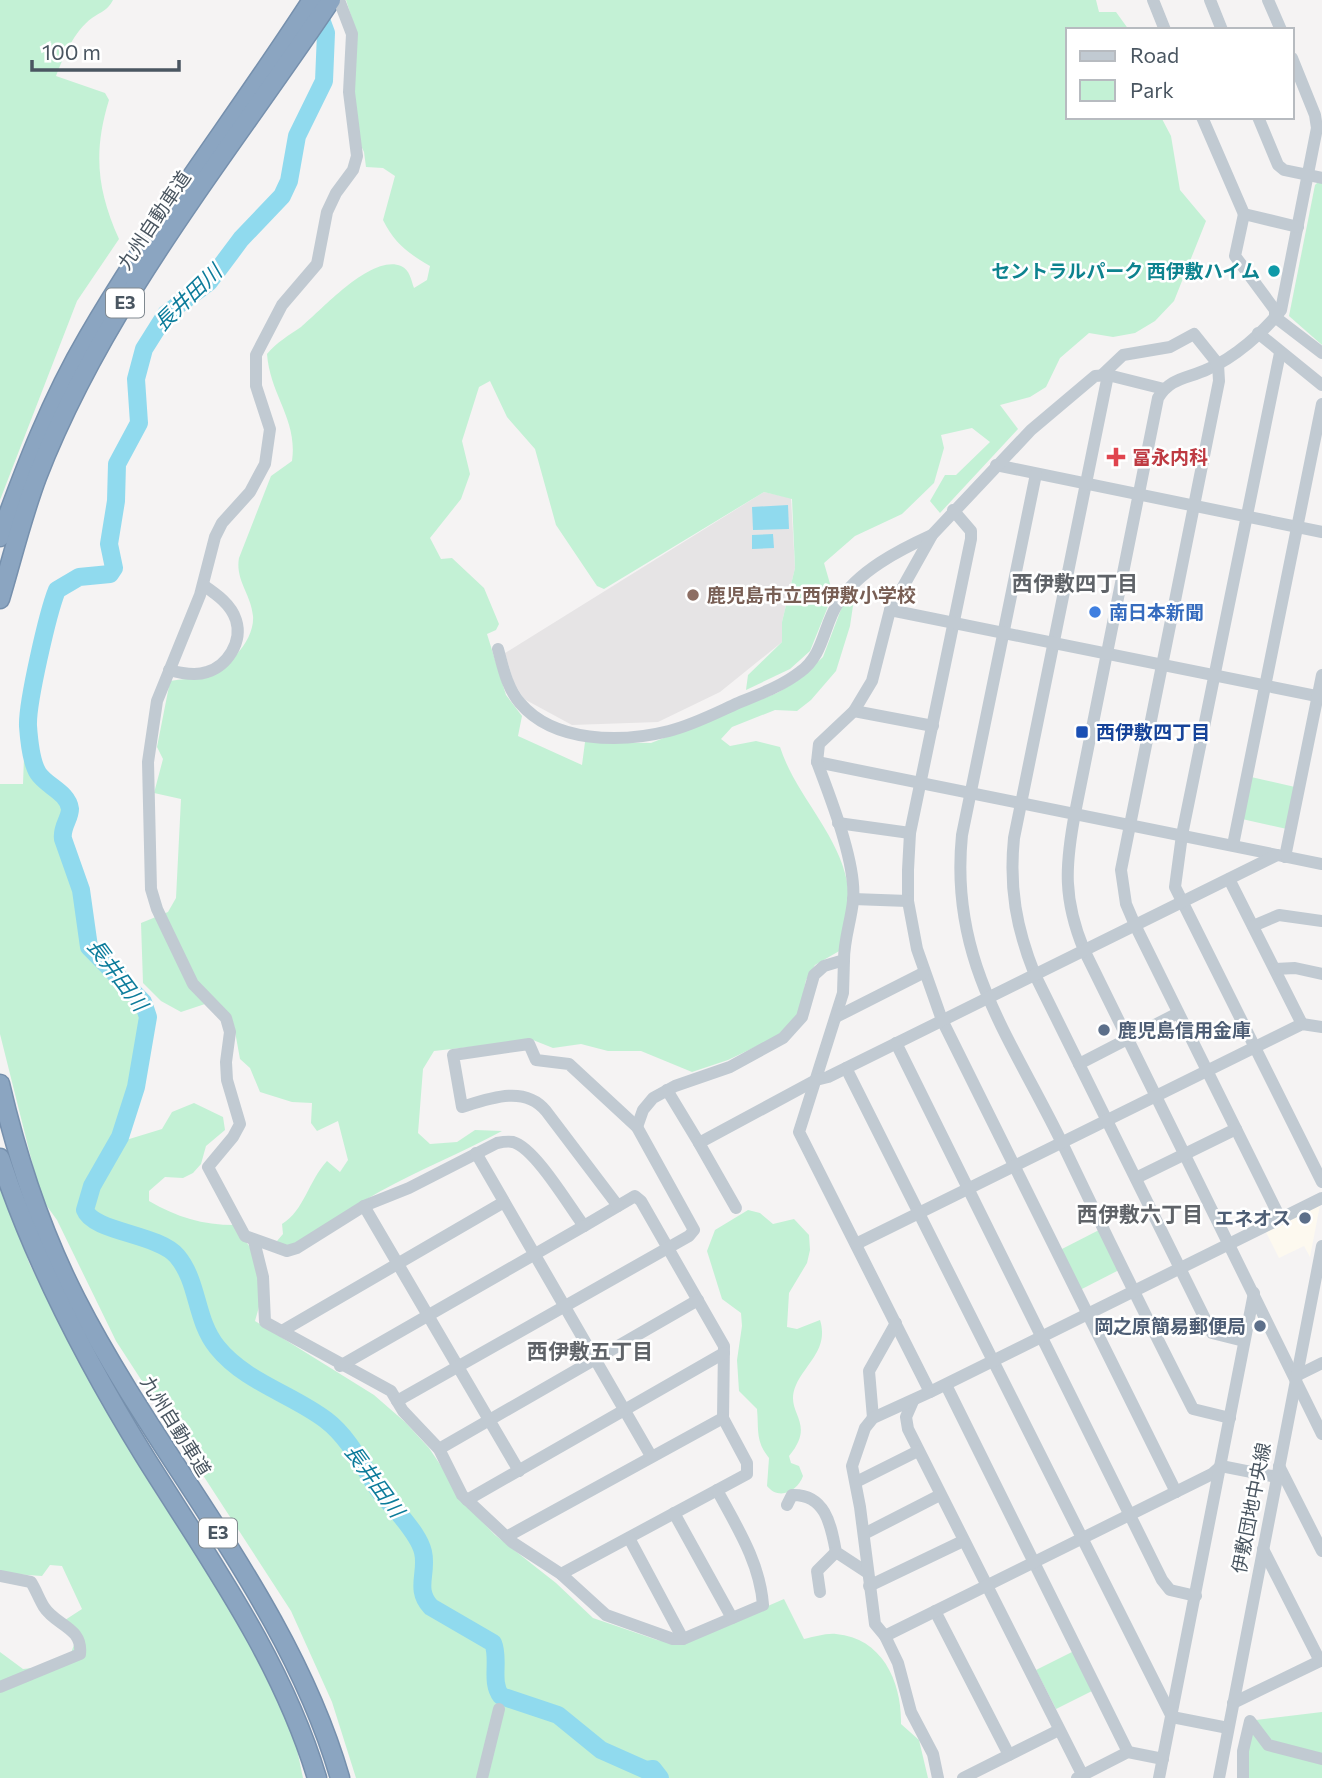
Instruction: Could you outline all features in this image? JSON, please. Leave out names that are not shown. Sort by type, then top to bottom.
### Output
[{"type":"highway","name":"九州自動車道","points":[[0,599],[37,478],[99,347],[303,28],[312,0]]},
{"type":"highway","name":"九州自動車道","points":[[0,537],[44,422],[86,339],[170,208],[303,28],[331,0]]},
{"type":"highway","name":"九州自動車道","points":[[0,1084],[68,1303],[275,1629],[317,1712],[340,1778]]},
{"type":"highway","name":"九州自動車道","points":[[0,1160],[144,1455],[208,1553],[277,1674],[298,1721],[317,1778]]},
{"type":"street","points":[[339,0],[352,34],[349,92],[357,156],[353,170],[336,193],[327,212],[317,264],[282,305],[256,355],[256,386],[270,429],[265,464],[250,492],[222,523],[215,537],[203,585],[157,701],[148,762],[150,881],[157,909],[183,967],[193,984],[222,1011],[229,1025],[227,1080],[240,1124],[233,1138],[213,1158],[208,1169],[245,1236],[287,1251],[297,1248],[364,1206],[409,1188],[497,1143],[510,1141],[521,1146],[583,1226]]},
{"type":"street","points":[[1210,0],[1221,28]]},
{"type":"street","points":[[1268,0],[1279,28]]},
{"type":"street","points":[[1155,1],[1164,28]]},
{"type":"street","points":[[1294,62],[1319,113],[1316,177],[1298,227],[1281,310],[1258,333],[1218,364],[1176,379],[1158,398],[1075,813],[1066,877],[1071,916],[1084,950],[1296,1376],[1322,1434]]},
{"type":"street","points":[[1203,119],[1244,214],[1235,256],[1275,310],[1275,317]]},
{"type":"street","points":[[1259,119],[1278,165],[1284,170],[1316,177]]},
{"type":"street","points":[[1244,214],[1298,227]]},
{"type":"street","points":[[1275,317],[1322,353]]},
{"type":"street","points":[[1258,333],[1322,385]]},
{"type":"street","points":[[930,1392],[799,1132],[844,986],[846,930],[853,899],[838,822],[817,762],[818,744],[854,711],[872,681],[890,610],[932,535],[953,510],[996,465],[1080,388],[1105,374],[1123,355],[1170,347],[1194,334],[1218,364],[1219,381],[1121,870],[1126,904],[1135,925],[1280,1218]]},
{"type":"street","points":[[1280,353],[1182,835],[1175,887],[1322,1182]]},
{"type":"street","points":[[1105,374],[1164,389]]},
{"type":"street","points":[[1105,374],[1086,484],[1013,847],[1012,894],[1019,934],[1035,975],[1212,1334],[1244,1341]]},
{"type":"street","points":[[1233,845],[1322,404]]},
{"type":"street","points":[[996,465],[1322,532]]},
{"type":"street","points":[[1036,474],[962,835],[959,890],[972,956],[987,998],[1062,1143],[1192,1409],[1230,1418]]},
{"type":"street","points":[[953,510],[971,531],[910,833],[908,901],[923,973],[942,1020],[1175,1492]]},
{"type":"street","points":[[498,649],[507,680],[518,701],[552,727],[586,737],[670,731],[775,687],[801,671],[818,654],[838,603],[851,587],[901,550],[932,535]]},
{"type":"street","points":[[169,670],[206,673],[225,662],[233,651],[238,629],[236,619],[225,601],[203,585]]},
{"type":"street","points":[[890,610],[1320,697]]},
{"type":"street","points":[[1281,856],[1320,697],[1322,675]]},
{"type":"street","points":[[854,711],[933,726]]},
{"type":"street","points":[[817,762],[1322,864]]},
{"type":"street","points":[[838,822],[910,833]]},
{"type":"street","points":[[699,1143],[817,1080],[846,1069],[1135,925],[1281,856]]},
{"type":"street","points":[[1229,879],[1302,1024]]},
{"type":"street","points":[[853,899],[908,901]]},
{"type":"street","points":[[1253,926],[1279,915],[1322,921]]},
{"type":"street","points":[[637,1127],[643,1110],[653,1098],[667,1090],[730,1067],[783,1038],[803,1017],[814,975],[824,966],[844,960]]},
{"type":"street","points":[[1275,970],[1295,968],[1322,974]]},
{"type":"street","points":[[836,1017],[923,973]]},
{"type":"street","points":[[1079,1064],[1178,1013]]},
{"type":"street","points":[[856,1244],[1302,1024],[1322,1027]]},
{"type":"street","points":[[896,1043],[1170,1590],[1196,1596]]},
{"type":"street","points":[[397,1401],[669,1248],[694,1230],[637,1127],[569,1064],[536,1060],[529,1044],[453,1055],[462,1107],[520,1095],[532,1098],[546,1111],[618,1206]]},
{"type":"street","points":[[846,1069],[1171,1717]]},
{"type":"street","points":[[667,1090],[736,1208]]},
{"type":"street","points":[[1136,1178],[1236,1129]]},
{"type":"street","points":[[475,1153],[651,1456]]},
{"type":"street","points":[[340,1366],[635,1196],[641,1201],[698,1300],[724,1353],[723,1418],[747,1463],[747,1474],[561,1574]]},
{"type":"street","points":[[873,1418],[946,1385],[1322,1198]]},
{"type":"street","points":[[282,1331],[504,1202]]},
{"type":"street","points":[[364,1206],[519,1471]]},
{"type":"street","points":[[254,1241],[263,1277],[265,1322],[340,1366],[383,1385],[439,1449],[462,1495],[508,1536],[561,1574],[606,1615],[673,1639],[683,1639],[763,1605],[762,1588],[750,1551],[717,1490]]},
{"type":"street","name":"伊敷団地中央線","points":[[1220,1773],[1322,1246]]},
{"type":"street","points":[[1159,1778],[1254,1293]]},
{"type":"street","points":[[439,1449],[698,1300]]},
{"type":"street","points":[[896,1323],[869,1371],[873,1418],[856,1450],[852,1466],[875,1624],[885,1636],[898,1663],[911,1712],[933,1754],[938,1778]]},
{"type":"street","points":[[467,1500],[724,1353]]},
{"type":"street","points":[[1296,1376],[1322,1363]]},
{"type":"street","points":[[946,1385],[1128,1752]]},
{"type":"street","points":[[913,1401],[906,1417],[919,1451],[1081,1777],[1128,1752],[1163,1759]]},
{"type":"street","points":[[508,1536],[723,1418]]},
{"type":"street","points":[[856,1482],[919,1451]]},
{"type":"street","points":[[885,1636],[1212,1474],[1221,1465]]},
{"type":"street","points":[[1221,1465],[1278,1472],[1322,1551]]},
{"type":"street","points":[[787,1505],[792,1495],[801,1495],[823,1508],[830,1522],[836,1552],[868,1573]]},
{"type":"street","points":[[863,1534],[940,1495]]},
{"type":"street","points":[[674,1513],[732,1618]]},
{"type":"street","points":[[629,1538],[683,1639]]},
{"type":"street","points":[[869,1586],[963,1541]]},
{"type":"street","points":[[1233,1703],[1321,1661],[1263,1549]]},
{"type":"street","points":[[821,1592],[817,1571],[836,1552]]},
{"type":"street","points":[[0,1576],[31,1582],[47,1611],[75,1632],[80,1647],[80,1654],[0,1687]]},
{"type":"street","points":[[935,1611],[1009,1755]]},
{"type":"street","points":[[482,1778],[499,1709]]},
{"type":"street","points":[[1171,1717],[1228,1728]]},
{"type":"street","points":[[1243,1778],[1243,1751],[1250,1721],[1269,1745],[1322,1759]]},
{"type":"street","points":[[963,1778],[1059,1730]]},
{"type":"street","points":[[1220,1773],[1231,1778]]},
{"type":"shaded area","name":"鹿児島市立西伊敷小学校","points":[[764,492],[791,498],[795,568],[782,622],[782,642],[720,692],[658,722],[572,725],[524,699],[514,683],[505,653]]},
{"type":"shaded area","name":"エネオス","points":[[1320,1205],[1310,1257],[1304,1246],[1279,1258],[1266,1232]]},
{"type":"green space","points":[[0,0],[113,0],[80,30],[66,52],[56,76],[105,93],[109,100],[101,137],[100,171],[106,204],[119,239],[77,301],[0,500]]},
{"type":"green space","points":[[346,0],[1096,0],[1099,12],[1116,12],[1128,28],[1066,28],[1066,119],[1162,119],[1171,136],[1180,190],[1206,221],[1174,301],[1155,321],[1135,333],[1113,337],[1089,333],[1060,358],[1046,387],[1030,397],[1000,405],[1018,429],[940,513],[930,501],[945,475],[956,475],[990,442],[972,428],[941,435],[944,448],[934,483],[902,514],[855,536],[824,563],[833,594],[810,651],[790,669],[746,690],[748,675],[782,642],[782,622],[795,568],[792,499],[764,492],[604,589],[597,586],[556,525],[535,449],[507,417],[490,381],[479,387],[462,441],[470,474],[461,499],[430,538],[441,559],[452,558],[484,588],[499,624],[496,630],[487,634],[506,695],[522,716],[518,736],[582,765],[585,742],[651,743],[777,693],[797,681],[823,657],[843,604],[854,599],[850,626],[836,671],[811,700],[797,711],[775,710],[732,727],[721,739],[730,746],[756,741],[780,747],[795,781],[825,829],[842,863],[848,898],[841,950],[815,965],[806,980],[798,1018],[774,1038],[728,1060],[692,1072],[641,1051],[608,1051],[581,1044],[553,1048],[533,1040],[434,1051],[423,1069],[418,1133],[430,1144],[457,1142],[475,1130],[502,1131],[379,1192],[321,1229],[285,1247],[277,1241],[283,1234],[282,1224],[296,1211],[321,1169],[327,1161],[340,1172],[348,1160],[338,1121],[317,1131],[311,1123],[312,1103],[292,1102],[260,1092],[250,1068],[240,1059],[234,1026],[205,1004],[181,1012],[161,1001],[143,983],[141,923],[168,912],[176,898],[181,799],[154,793],[163,759],[157,747],[170,681],[212,674],[229,662],[244,645],[253,616],[239,573],[239,558],[271,476],[292,461],[293,446],[288,420],[273,382],[267,354],[348,286],[376,268],[389,264],[401,266],[408,273],[414,288],[427,280],[430,266],[403,247],[383,220],[395,176],[383,168],[366,167],[364,152],[346,114],[357,34]]},
{"type":"green space","points":[[1322,183],[1322,345],[1289,316],[1315,185]]},
{"type":"green space","points":[[25,731],[31,767],[38,779],[66,804],[58,835],[61,851],[76,890],[86,947],[134,997],[144,1015],[138,1059],[113,1144],[162,1129],[172,1112],[194,1103],[223,1117],[225,1130],[206,1146],[201,1164],[193,1173],[183,1178],[165,1177],[149,1191],[149,1201],[190,1219],[235,1225],[251,1249],[262,1296],[255,1321],[374,1395],[405,1422],[429,1448],[470,1509],[495,1535],[556,1583],[593,1618],[657,1640],[679,1644],[784,1599],[804,1639],[836,1634],[852,1637],[877,1653],[886,1665],[898,1693],[901,1724],[919,1740],[928,1778],[356,1778],[332,1702],[291,1611],[116,1341],[57,1220],[41,1198],[0,1034],[0,784],[23,784]]},
{"type":"green space","points":[[1251,777],[1295,787],[1287,829],[1242,819]]},
{"type":"green space","points":[[0,1185],[30,1265],[60,1323],[158,1497],[207,1567],[289,1711],[303,1778],[0,1778],[0,1652],[23,1669],[41,1667],[71,1653],[75,1642],[62,1622],[82,1609],[62,1566],[50,1565],[42,1576],[0,1573]]},
{"type":"green space","points":[[748,1210],[760,1213],[773,1224],[794,1219],[809,1235],[807,1263],[789,1293],[787,1327],[797,1329],[820,1320],[822,1330],[819,1348],[800,1377],[793,1395],[801,1426],[797,1444],[789,1456],[791,1463],[799,1466],[803,1476],[793,1490],[782,1493],[777,1493],[767,1486],[769,1458],[760,1440],[757,1409],[739,1391],[737,1360],[741,1313],[722,1299],[707,1251],[715,1230]]},
{"type":"green space","points":[[1099,1230],[1119,1270],[1080,1290],[1060,1250]]},
{"type":"green space","points":[[1074,1651],[1094,1690],[1056,1709],[1036,1670]]},
{"type":"green space","points":[[1322,1712],[1322,1778],[1246,1778],[1245,1762],[1256,1720]]},
{"type":"water","points":[[788,505],[789,529],[753,530],[752,507]]},
{"type":"water","points":[[773,534],[774,548],[752,549],[752,535]]},
{"type":"waterway","name":"長井田川","points":[[316,6],[326,33],[324,81],[297,136],[289,181],[282,196],[241,239],[209,282],[166,314],[144,349],[136,379],[139,423],[117,464],[116,501],[109,544],[114,568],[110,574],[79,577],[57,590],[34,679],[28,726],[32,757],[42,778],[65,798],[70,809],[63,839],[81,890],[89,947],[143,1002],[148,1017],[136,1087],[120,1137],[92,1186],[85,1210],[100,1223],[156,1243],[177,1256],[189,1277],[205,1325],[217,1347],[241,1370],[326,1420],[353,1449],[377,1487],[419,1542],[424,1560],[423,1594],[431,1607],[493,1643],[496,1684],[501,1696],[558,1715],[601,1750],[646,1770],[653,1769],[660,1778]]},
{"type":"place","name":"セントラルパーク 西伊敷ハイム","points":[[1274,271]]},
{"type":"place","name":"冨永内科","points":[[1116,457]]},
{"type":"place","name":"鹿児島市立西伊敷小学校","points":[[693,595]]},
{"type":"place","name":"南日本新聞","points":[[1095,612]]},
{"type":"place","name":"西伊敷四丁目","points":[[1082,732]]},
{"type":"place","name":"鹿児島信用金庫","points":[[1104,1030]]},
{"type":"place","name":"エネオス","points":[[1305,1218]]},
{"type":"place","name":"岡之原簡易郵便局","points":[[1260,1326]]},
{"type":"district","name":"西伊敷四丁目","points":[[1075,584]]},
{"type":"district","name":"西伊敷六丁目","points":[[1140,1215]]},
{"type":"district","name":"西伊敷五丁目","points":[[590,1352]]}]
